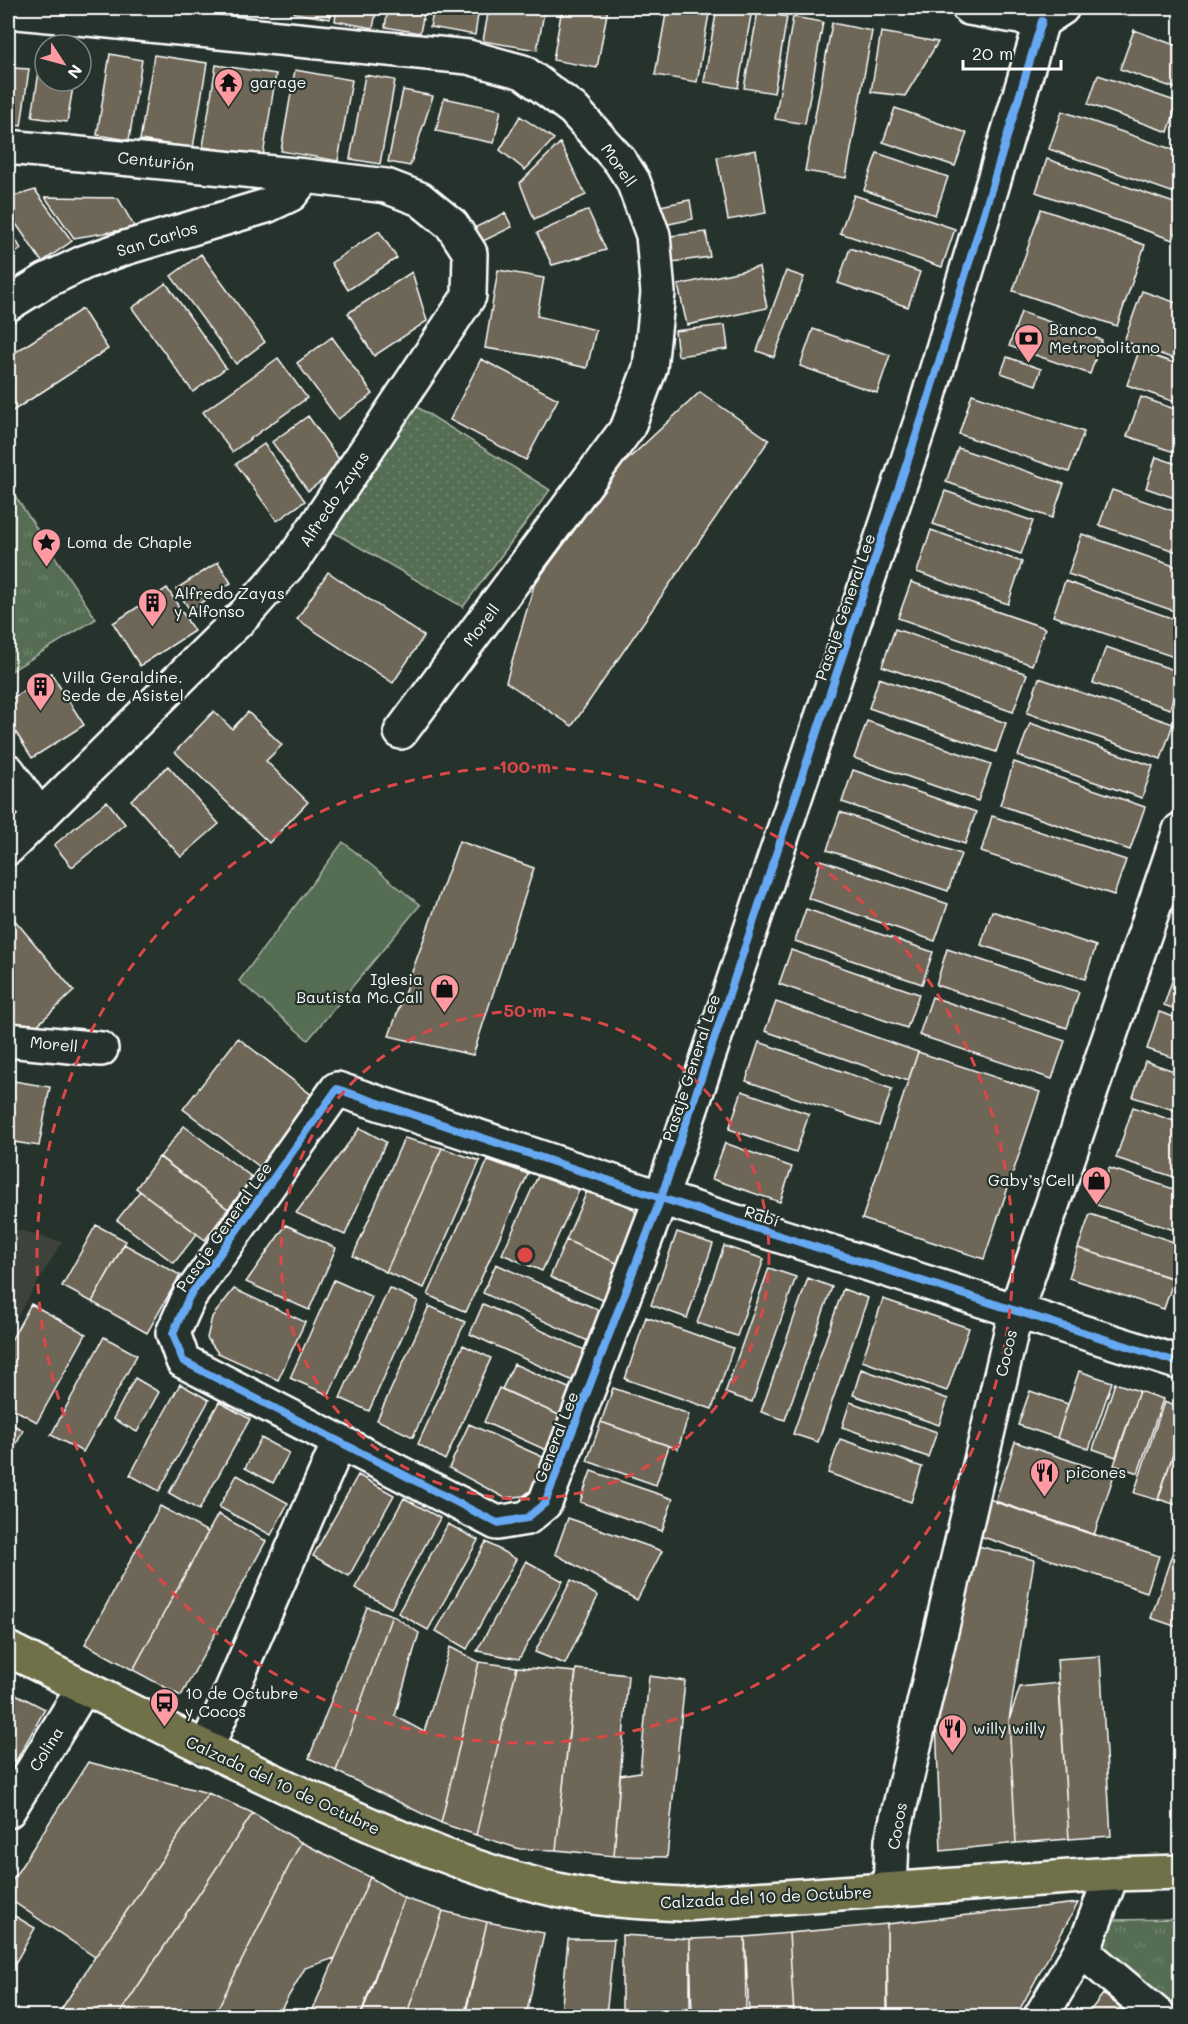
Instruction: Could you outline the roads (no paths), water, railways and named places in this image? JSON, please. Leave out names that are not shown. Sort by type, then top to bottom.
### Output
[{"type":"main road","name":"Calzada del 10 de Octubre","points":[[8,1649],[206,1749],[407,1842],[471,1866],[532,1884],[578,1894],[622,1900],[684,1904],[1112,1874],[1180,1872]]},
{"type":"street","points":[[969,8],[1045,12]]},
{"type":"street","name":"Morell","points":[[8,11],[468,57],[523,72],[573,108],[620,161],[633,181],[653,235],[658,293],[650,368],[628,427],[401,732]]},
{"type":"street","name":"Pasaje General Lee","points":[[661,1198],[923,415],[1045,12]]},
{"type":"street","name":"Centurión","points":[[8,147],[305,176]]},
{"type":"street","name":"San Carlos","points":[[8,304],[45,280],[85,262],[266,206],[291,194],[305,176]]},
{"type":"street","name":"Alfredo Zayas","points":[[8,848],[245,614],[293,560],[469,296],[470,253],[452,225],[420,199],[386,186],[305,176]]},
{"type":"street","points":[[8,771],[40,817]]},
{"type":"street","name":"Cocos","points":[[890,1890],[892,1839],[1016,1311],[1180,830]]},
{"type":"street","name":"Morell","points":[[8,1040],[101,1049]]},
{"type":"street","name":"Pasaje General Lee","points":[[337,1089],[189,1297],[173,1333],[183,1361],[339,1442]]},
{"type":"street","name":"Rabí","points":[[337,1089],[661,1198],[1180,1363]]},
{"type":"street","name":"General Lee","points":[[339,1442],[497,1523],[526,1518],[545,1503],[661,1198]]},
{"type":"street","points":[[206,1749],[339,1442]]},
{"type":"street","name":"Colina","points":[[8,1811],[84,1687]]},
{"type":"street","points":[[1041,2016],[1088,1938],[1112,1874]]},
{"type":"street","points":[[1081,1950],[1159,2016]]},
{"type":"place","name":"garage","points":[[229,108]]},
{"type":"place","name":"Banco Metropolitano","points":[[1028,364]]},
{"type":"place","name":"Loma de Chaple","points":[[46,568]]},
{"type":"place","name":"Alfredo Zayas y Alfonso","points":[[153,628]]},
{"type":"place","name":"Villa Geraldine. Sede de Asistel","points":[[41,712]]},
{"type":"place","name":"Iglesia Bautista Mc.Call","points":[[444,1014]]},
{"type":"place","name":"Gaby’s Cell","points":[[1096,1206]]},
{"type":"place","name":"picones","points":[[1045,1498]]},
{"type":"place","name":"10 de Octubre y Cocos","points":[[164,1728]]},
{"type":"place","name":"willy willy","points":[[952,1754]]}]
